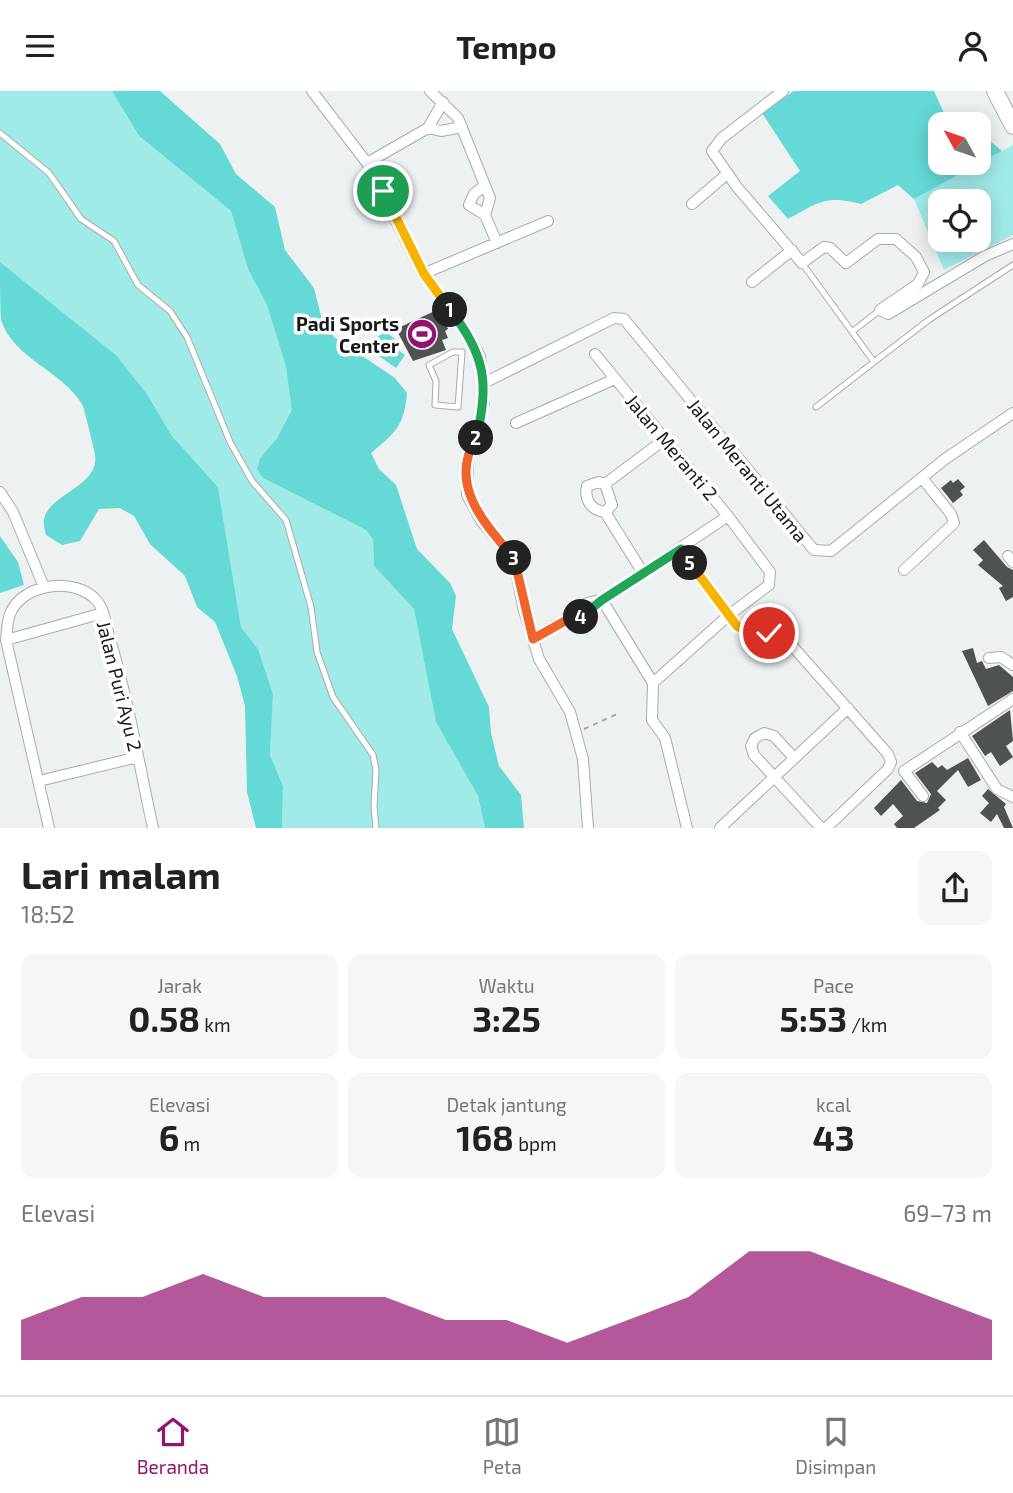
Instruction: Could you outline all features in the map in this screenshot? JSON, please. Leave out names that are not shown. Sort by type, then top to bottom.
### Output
[{"type":"main road","points":[[995,91],[1013,126]]},
{"type":"street","points":[[312,91],[367,163],[424,274],[480,356],[484,383],[481,418],[468,460],[467,495],[482,521],[514,559],[539,659],[570,712],[583,759],[588,828]]},
{"type":"street","points":[[430,91],[458,118],[462,127],[490,198],[485,215]]},
{"type":"street","points":[[783,91],[713,148],[712,154],[802,263],[824,247],[846,263],[878,239],[897,239],[916,257],[924,272],[923,278],[880,310],[888,314],[985,256],[1013,244]]},
{"type":"street","points":[[367,163],[428,128],[443,102]]},
{"type":"street","points":[[428,128],[441,131],[462,127]]},
{"type":"street","points":[[692,204],[727,174]]},
{"type":"street","points":[[484,186],[474,194],[469,205],[485,215],[497,243]]},
{"type":"street","points":[[424,274],[548,221]]},
{"type":"street","points":[[752,282],[792,250]]},
{"type":"street","name":"Jalan Meranti Utama","points":[[484,383],[614,318],[624,319],[814,550],[831,551],[844,544],[922,478],[1013,413]]},
{"type":"street","name":"Jalan Meranti 2","points":[[595,354],[728,516],[770,572],[769,585],[729,615]]},
{"type":"street","name":"Jalan Meranti 2","points":[[516,423],[615,379]]},
{"type":"street","points":[[643,573],[605,512],[589,503],[585,495],[587,487],[593,483],[605,484],[665,439]]},
{"type":"street","points":[[904,570],[954,523],[951,514],[922,478]]},
{"type":"street","points":[[605,484],[612,505],[605,512]]},
{"type":"street","points":[[0,492],[13,512],[44,587],[15,606],[10,614],[6,641],[49,828]]},
{"type":"street","points":[[533,639],[565,621],[585,615],[602,600],[728,516]]},
{"type":"street","points":[[681,549],[729,615],[747,634],[779,633],[888,754],[891,762],[888,769],[827,828]]},
{"type":"street","name":"Jalan Puri Ayu 2","points":[[44,587],[60,586],[83,590],[98,601],[117,660],[153,828]]},
{"type":"street","points":[[602,600],[653,683],[652,720],[665,738],[687,828]]},
{"type":"street","points":[[6,641],[103,613]]},
{"type":"street","points":[[653,683],[729,615]]},
{"type":"street","points":[[989,658],[1002,657],[1013,665]]},
{"type":"street","points":[[923,796],[904,771],[1013,699]]},
{"type":"street","points":[[720,828],[848,708]]},
{"type":"street","points":[[960,732],[997,789],[1013,797]]},
{"type":"street","points":[[794,758],[774,736],[764,733],[755,738],[751,746],[754,755],[821,828]]},
{"type":"street","points":[[39,781],[138,757]]},
{"type":"lane","points":[[0,133],[49,173],[81,219],[114,241],[138,285],[170,311],[187,337],[230,442],[252,481],[286,520],[297,550],[311,607],[317,652],[325,676],[333,697],[373,755],[376,770],[376,828]]},
{"type":"lane","points":[[802,263],[874,362]]},
{"type":"lane","points":[[816,407],[930,319],[1013,265]]},
{"type":"lane","points":[[853,331],[880,310]]},
{"type":"lane","points":[[453,352],[462,352],[463,360],[458,407],[435,405],[436,381],[429,365],[453,352]]},
{"type":"lane","points":[[463,360],[480,356]]},
{"type":"path","points":[[577,733],[617,714]]},
{"type":"shaded area","points":[[0,91],[112,91],[139,136],[231,211],[248,269],[267,305],[286,367],[293,410],[277,438],[260,458],[257,469],[263,478],[366,530],[373,539],[374,566],[414,609],[436,721],[478,796],[485,828],[282,828],[283,786],[270,755],[273,694],[258,649],[241,627],[218,487],[172,436],[147,394],[116,355],[0,262]]},
{"type":"shaded area","points":[[112,91],[160,91],[220,144],[236,174],[275,207],[285,250],[314,288],[322,320],[334,337],[395,378],[407,393],[401,421],[371,453],[379,469],[396,485],[417,549],[450,583],[456,596],[452,629],[489,707],[491,733],[499,766],[521,795],[524,828],[485,828],[478,796],[436,722],[414,609],[374,566],[373,539],[366,530],[263,478],[257,469],[260,458],[277,438],[292,410],[286,367],[267,305],[248,269],[231,211],[139,136]]},
{"type":"shaded area","points":[[794,91],[934,91],[944,112],[928,112],[928,175],[958,175],[914,199],[898,185],[861,204],[831,200],[788,219],[768,196],[800,171],[762,113]]},
{"type":"shaded area","points":[[991,142],[1002,151],[991,157]]},
{"type":"shaded area","points":[[1013,145],[1013,235],[991,246],[991,189],[932,189],[958,175],[991,175],[991,157]]},
{"type":"shaded area","points":[[928,191],[928,232],[914,199]]},
{"type":"shaded area","points":[[936,252],[979,252],[944,270]]},
{"type":"shaded area","points":[[0,262],[116,355],[147,394],[172,436],[218,487],[241,627],[258,649],[273,694],[270,755],[283,786],[282,828],[256,828],[247,792],[245,706],[237,676],[215,622],[197,607],[185,576],[150,544],[134,516],[120,508],[99,509],[80,541],[62,545],[46,535],[44,521],[48,510],[90,475],[95,455],[82,404],[62,382],[16,345],[7,333],[1,320]]},
{"type":"shaded area","points":[[386,332],[396,340],[392,346],[405,355],[396,368],[363,345]]},
{"type":"shaded area","points":[[0,536],[18,562],[24,585],[0,593]]},
{"type":"building","name":"Padi Sports Center","points":[[439,309],[448,329],[445,331],[448,338],[442,340],[446,350],[413,361],[396,329]]},
{"type":"building","points":[[958,479],[965,487],[960,491],[963,495],[953,503],[941,488],[951,480],[953,483]]},
{"type":"building","points":[[984,540],[1007,567],[1013,570],[1013,597],[1006,601],[999,588],[1003,586],[978,565],[983,560],[973,550]]},
{"type":"building","points":[[973,648],[977,663],[982,661],[986,669],[999,665],[1013,677],[1013,691],[988,706],[962,651]]},
{"type":"building","points":[[1010,710],[1013,741],[1006,746],[1013,757],[1000,766],[991,752],[985,756],[972,736]]},
{"type":"building","points":[[968,758],[981,780],[968,787],[958,770],[937,791],[946,800],[938,808],[940,810],[914,828],[897,828],[894,824],[903,816],[893,804],[881,816],[874,808],[901,780],[917,801],[927,803],[931,794],[915,773],[932,762],[938,768],[942,765],[947,770]]},
{"type":"building","points":[[988,789],[1006,804],[1004,807],[1013,828],[1004,828],[997,814],[991,822],[980,813],[989,803],[982,796]]},
{"type":"place","name":"Padi Sports Center","points":[[422,334]]},
{"type":"route","points":[[383,191],[424,274],[480,356],[484,403],[468,460],[467,495],[482,521],[514,559],[523,607],[533,639],[565,621],[578,619],[593,611],[602,600],[681,549],[737,626],[747,634],[756,636],[769,633]]}]
